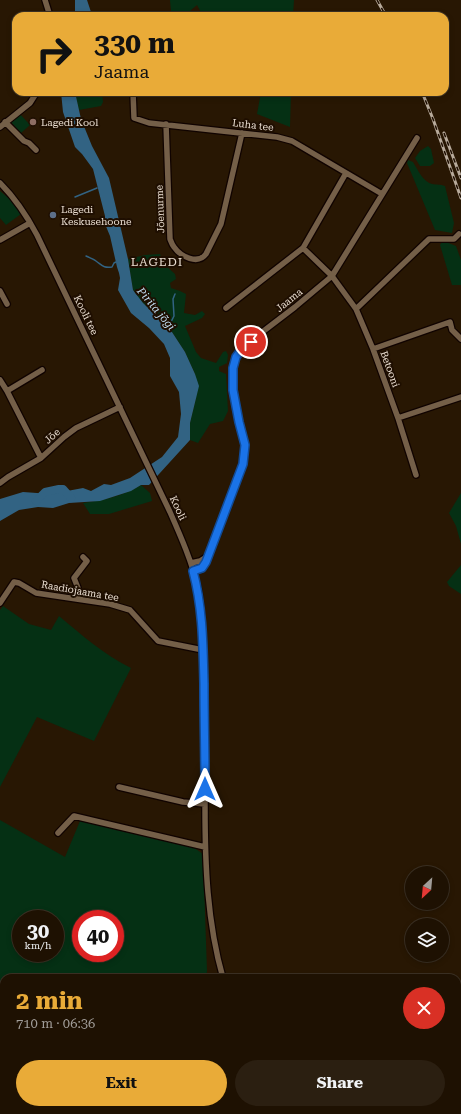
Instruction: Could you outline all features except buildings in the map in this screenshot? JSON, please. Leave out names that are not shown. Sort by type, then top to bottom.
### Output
[{"type":"street","points":[[45,0],[49,12]]},
{"type":"street","points":[[0,127],[30,103],[34,96]]},
{"type":"street","name":"Luha tee","points":[[133,96],[134,118],[149,122],[278,137],[292,141],[382,194]]},
{"type":"street","points":[[5,122],[24,141],[29,143],[36,150]]},
{"type":"street","name":"Jõenurme","points":[[166,124],[170,238],[174,247],[179,252],[191,259],[198,260],[203,258],[206,254],[221,224],[242,133]]},
{"type":"street","name":"Jaama","points":[[193,571],[202,568],[206,562],[243,464],[245,445],[233,390],[233,368],[236,357],[241,350],[261,333],[332,276],[417,138]]},
{"type":"street","points":[[226,308],[303,248],[346,173]]},
{"type":"street","name":"Kooli tee","points":[[0,183],[30,223],[146,461]]},
{"type":"street","points":[[0,240],[30,223]]},
{"type":"street","points":[[356,309],[429,239],[454,239],[459,234]]},
{"type":"street","name":"Betooni","points":[[303,248],[332,276],[356,309],[373,349],[398,418],[416,475]]},
{"type":"street","points":[[0,291],[7,304]]},
{"type":"street","points":[[373,349],[450,322],[452,330],[461,339]]},
{"type":"street","points":[[7,391],[42,370]]},
{"type":"street","points":[[0,380],[41,458]]},
{"type":"street","points":[[398,418],[461,397]]},
{"type":"street","name":"Jõe","points":[[0,483],[41,458],[76,428],[120,407]]},
{"type":"street","name":"Kooli","points":[[146,461],[170,512],[191,563],[198,589],[202,613],[206,880],[211,921],[222,974]]},
{"type":"street","points":[[191,563],[206,559],[209,554]]},
{"type":"street","points":[[78,600],[78,588],[74,578],[87,561],[83,557]]},
{"type":"street","name":"Raadiojaama tee","points":[[0,603],[14,582],[19,583],[36,593],[110,604],[130,610],[158,641],[203,650]]},
{"type":"street","points":[[119,787],[183,802],[205,804]]},
{"type":"street","points":[[58,833],[74,816],[205,847]]},
{"type":"green space","points":[[170,0],[294,0],[293,12],[201,12],[197,5],[189,12],[171,11]]},
{"type":"green space","points":[[76,96],[102,96],[103,102],[101,106],[79,110]]},
{"type":"green space","points":[[260,96],[291,96],[290,127],[257,114]]},
{"type":"green space","points":[[20,114],[30,125],[21,133],[11,122]]},
{"type":"green space","points":[[428,146],[431,149],[434,163],[430,166],[420,166],[415,158],[420,151]]},
{"type":"green space","points":[[408,160],[413,162],[426,181],[432,184],[445,186],[454,223],[452,233],[435,230],[407,163]]},
{"type":"green space","points":[[0,191],[12,201],[21,214],[6,225],[0,218]]},
{"type":"green space","points":[[442,242],[456,246],[461,260],[461,285],[452,285],[440,245]]},
{"type":"green space","points":[[160,254],[165,265],[175,274],[176,279],[170,283],[171,288],[186,294],[184,313],[195,315],[202,311],[205,314],[202,318],[185,326],[196,352],[201,358],[216,363],[223,352],[226,351],[228,355],[227,363],[219,367],[219,371],[226,374],[228,411],[223,421],[210,424],[198,443],[190,440],[190,423],[196,398],[195,374],[185,352],[170,329],[143,303],[133,290],[128,259],[145,255]]},
{"type":"green space","points":[[141,485],[150,493],[152,501],[109,514],[90,514],[83,503],[113,497]]},
{"type":"green space","points":[[461,493],[461,544],[456,526],[449,513]]},
{"type":"green space","points":[[461,565],[461,594],[449,586],[447,582]]},
{"type":"green space","points":[[3,606],[29,624],[51,630],[59,616],[102,651],[131,668],[94,741],[37,717],[0,787],[0,610]]},
{"type":"green space","points":[[0,820],[65,857],[80,821],[193,847],[203,854],[207,974],[0,974]]},
{"type":"water","points":[[75,0],[87,0],[91,12],[75,12]]},
{"type":"water","points":[[61,96],[76,96],[81,119],[92,146],[109,178],[128,259],[133,290],[143,303],[170,329],[185,352],[199,386],[190,423],[190,440],[149,485],[141,485],[131,491],[100,501],[69,503],[53,508],[38,507],[19,510],[0,521],[0,499],[23,492],[51,494],[83,488],[91,491],[104,484],[111,485],[130,478],[162,457],[178,437],[181,414],[179,392],[170,376],[170,358],[164,344],[149,328],[131,313],[118,290],[120,278],[119,273],[110,236],[105,224],[105,216],[93,169],[75,147],[63,112]]},
{"type":"waterway","points":[[75,197],[97,188]]},
{"type":"waterway","points":[[86,256],[105,267],[112,267],[116,262]]},
{"type":"waterway","points":[[168,328],[174,316],[173,299],[175,294]]},
{"type":"waterway","name":"Pirita jõgi","points":[[36,501],[45,492],[59,489],[63,489],[71,498]]},
{"type":"railway","points":[[377,0],[384,12]]},
{"type":"railway","points":[[424,96],[461,198]]},
{"type":"railway","points":[[444,133],[461,178]]},
{"type":"place","name":"Lagedi Kool","points":[[33,122]]},
{"type":"place","name":"Lagedi Keskusehoone","points":[[53,215]]},
{"type":"district","name":"LAGEDI","points":[[157,262]]},
{"type":"route","points":[[205,789],[204,659],[202,613],[193,571],[202,568],[206,562],[243,464],[245,445],[233,390],[233,364],[241,350],[251,342]]}]
